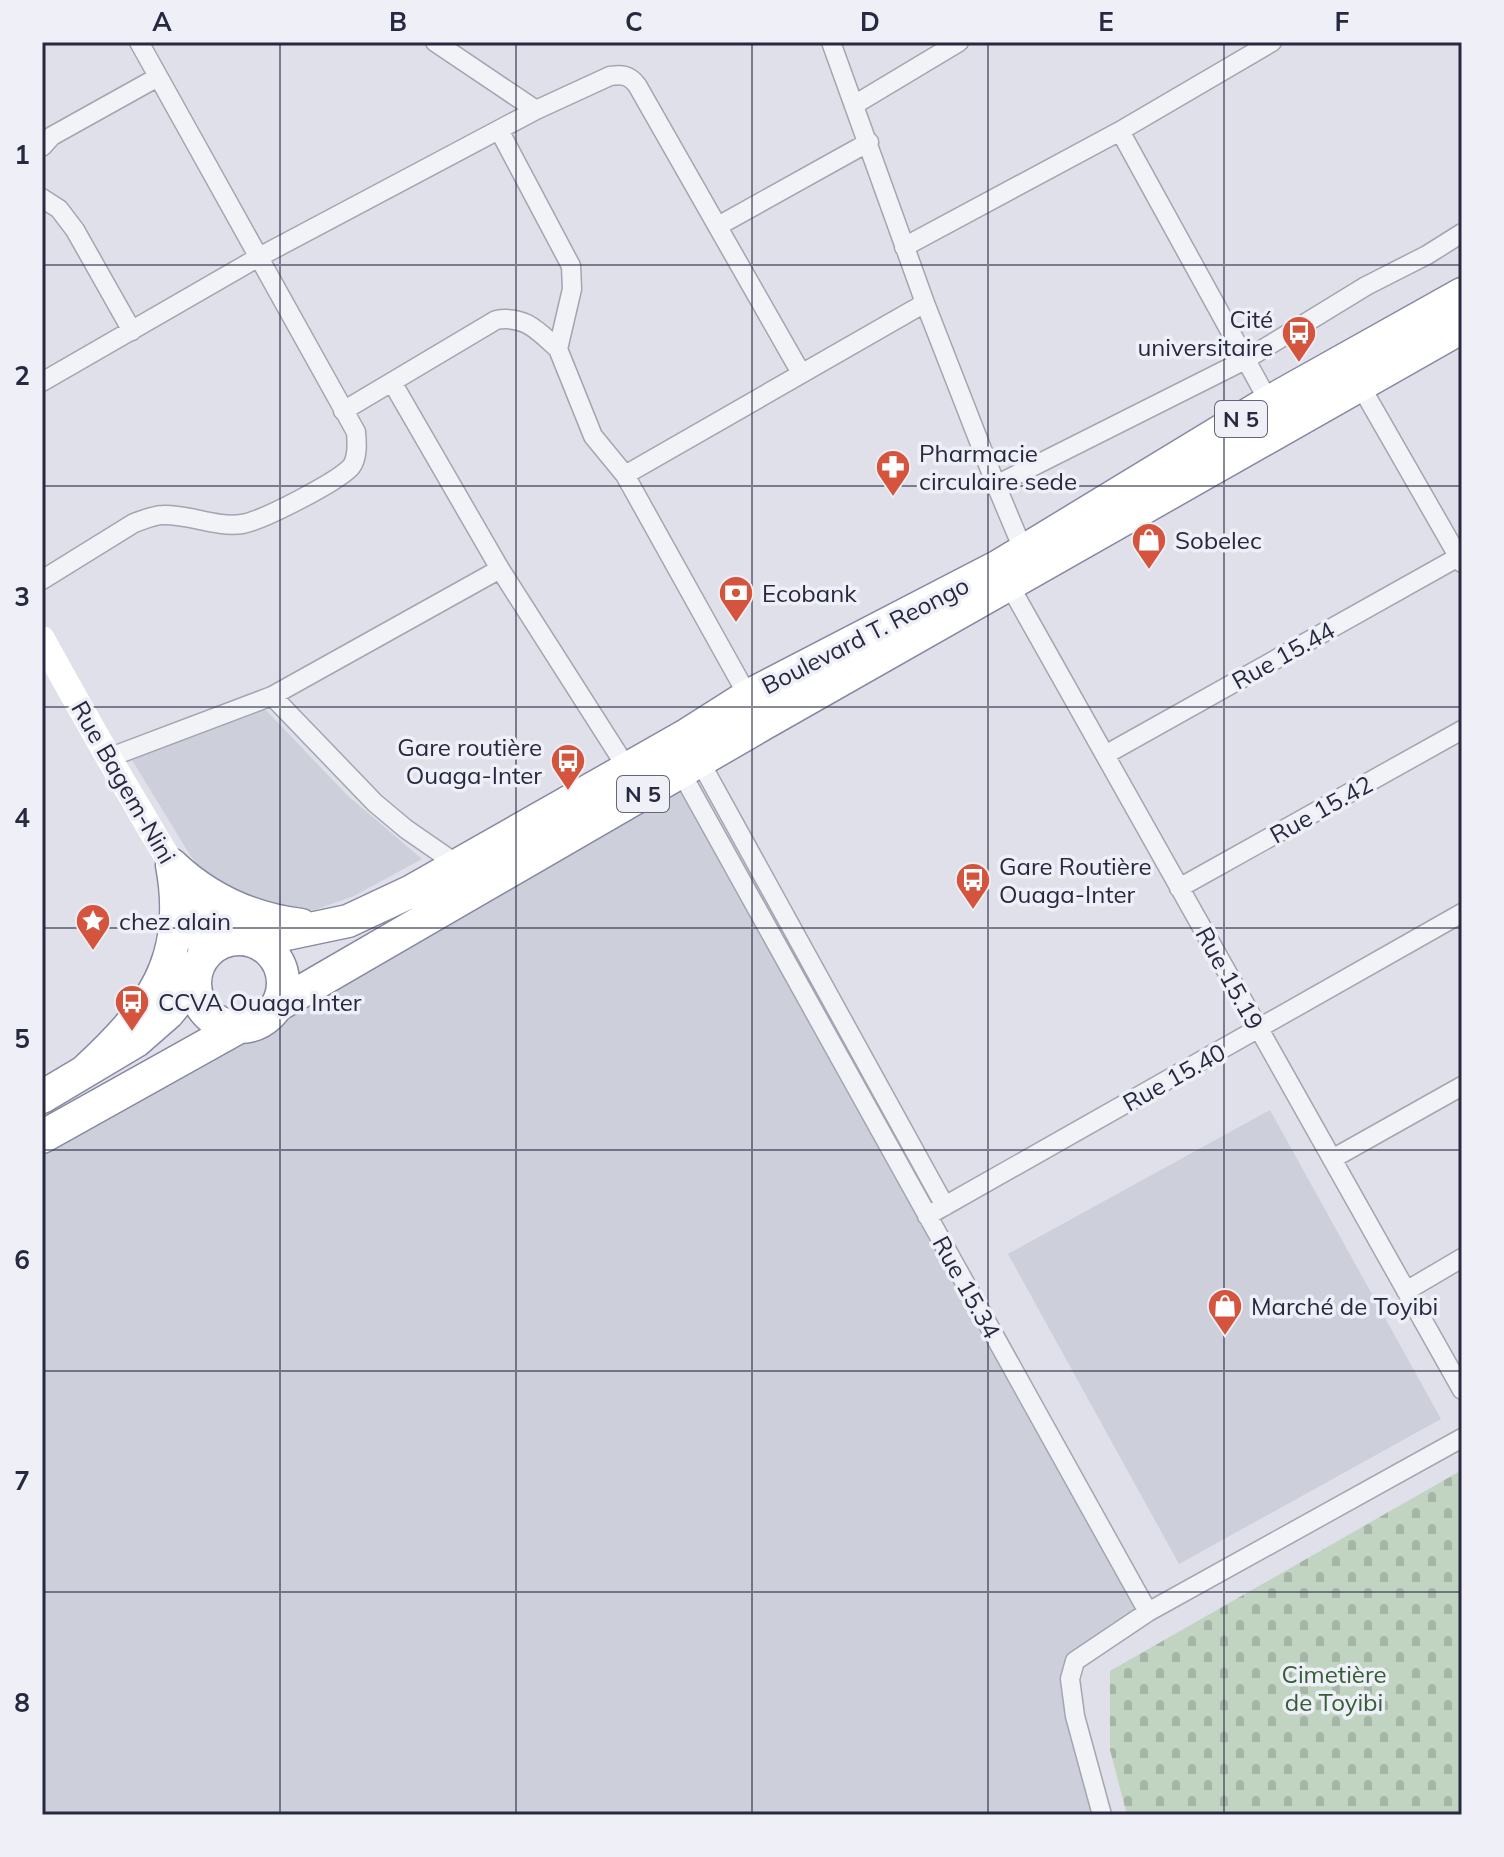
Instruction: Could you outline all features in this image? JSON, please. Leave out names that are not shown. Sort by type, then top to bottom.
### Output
[{"type":"highway","name":"Boulevard T. Reongo","points":[[683,754],[748,696],[1016,568],[1269,402],[1462,294]]},
{"type":"highway","name":"N 5","points":[[42,1137],[239,1027],[263,1021],[278,1005],[683,754],[1016,568],[1360,385],[1462,327]]},
{"type":"highway","name":"N 5","points":[[57,1082],[136,1041],[168,1013],[220,944],[324,928],[374,911],[458,865],[635,782]]},
{"type":"highway","points":[[177,873],[237,910],[279,922],[324,928]]},
{"type":"highway","points":[[57,1082],[129,1029],[164,976],[177,913],[177,873]]},
{"type":"highway","points":[[247,940],[272,953],[282,973],[282,995],[278,1005]]},
{"type":"highway","points":[[199,969],[196,992],[207,1013],[216,1021],[239,1027]]},
{"type":"street","points":[[42,580],[134,523],[162,515],[245,524],[328,484],[352,466],[358,446],[356,432],[139,42]]},
{"type":"street","points":[[435,42],[536,110]]},
{"type":"street","name":"Rue 15.19","points":[[831,42],[904,247],[996,485],[1016,568],[1105,755],[1462,1390]]},
{"type":"street","points":[[854,105],[959,42]]},
{"type":"street","points":[[904,247],[1120,131],[1272,42]]},
{"type":"street","points":[[42,382],[259,257],[536,110],[610,76],[621,74],[631,78],[801,373]]},
{"type":"street","points":[[42,147],[52,136],[158,77]]},
{"type":"street","points":[[499,130],[571,266],[572,289],[558,349]]},
{"type":"street","points":[[1120,131],[1269,402]]},
{"type":"street","points":[[718,226],[869,142]]},
{"type":"street","points":[[42,198],[59,209],[75,230],[132,331]]},
{"type":"street","points":[[996,485],[1245,360],[1366,286],[1462,233]]},
{"type":"street","points":[[625,475],[925,303]]},
{"type":"street","points":[[343,411],[496,320],[521,319],[533,326],[558,349],[593,436],[625,475],[748,696]]},
{"type":"street","points":[[392,382],[500,569],[635,782]]},
{"type":"street","points":[[1360,385],[1461,558]]},
{"type":"street","name":"Rue 15.44","points":[[1105,755],[1461,558]]},
{"type":"street","points":[[108,758],[272,696],[500,569]]},
{"type":"street","name":"Rue Bagem-Nini","points":[[42,639],[177,873]]},
{"type":"street","points":[[272,696],[375,803],[458,865]]},
{"type":"street","name":"Rue 15.42","points":[[1179,888],[1462,730]]},
{"type":"street","points":[[683,754],[945,1206]]},
{"type":"street","name":"Rue 15.34","points":[[683,754],[927,1216],[1148,1612]]},
{"type":"street","points":[[177,873],[217,921],[247,940]]},
{"type":"street","points":[[177,873],[198,928],[199,969]]},
{"type":"street","name":"Rue 15.40","points":[[927,1216],[1462,913]]},
{"type":"street","points":[[1332,1159],[1462,1086]]},
{"type":"street","points":[[1406,1291],[1462,1258]]},
{"type":"street","points":[[1102,1815],[1075,1716],[1070,1679],[1075,1661],[1148,1612],[1462,1438]]},
{"type":"shaded area","points":[[264,708],[348,796],[422,859],[354,896],[314,910],[265,910],[209,879],[190,855],[132,760]]},
{"type":"shaded area","points":[[681,772],[1148,1612],[1091,1649],[1070,1679],[1102,1815],[42,1815],[42,1137]]},
{"type":"shaded area","name":"Marché de Toyibi","points":[[1270,1110],[1441,1419],[1179,1564],[1008,1254]]},
{"type":"green space","name":"Cimetière de Toyibi","points":[[1462,1470],[1462,1815],[1127,1815],[1110,1750],[1110,1671]]},
{"type":"place","name":"Cité universitaire","points":[[1299,364]]},
{"type":"place","name":"Pharmacie circulaire sede","points":[[893,498]]},
{"type":"place","name":"Sobelec","points":[[1149,571]]},
{"type":"place","name":"Ecobank","points":[[736,624]]},
{"type":"place","name":"Gare routière Ouaga-Inter","points":[[568,792]]},
{"type":"place","name":"Gare Routière Ouaga-Inter","points":[[973,911]]},
{"type":"place","name":"chez alain","points":[[93,952]]},
{"type":"place","name":"CCVA Ouaga Inter","points":[[132,1033]]},
{"type":"place","name":"Marché de Toyibi","points":[[1225,1337]]}]
